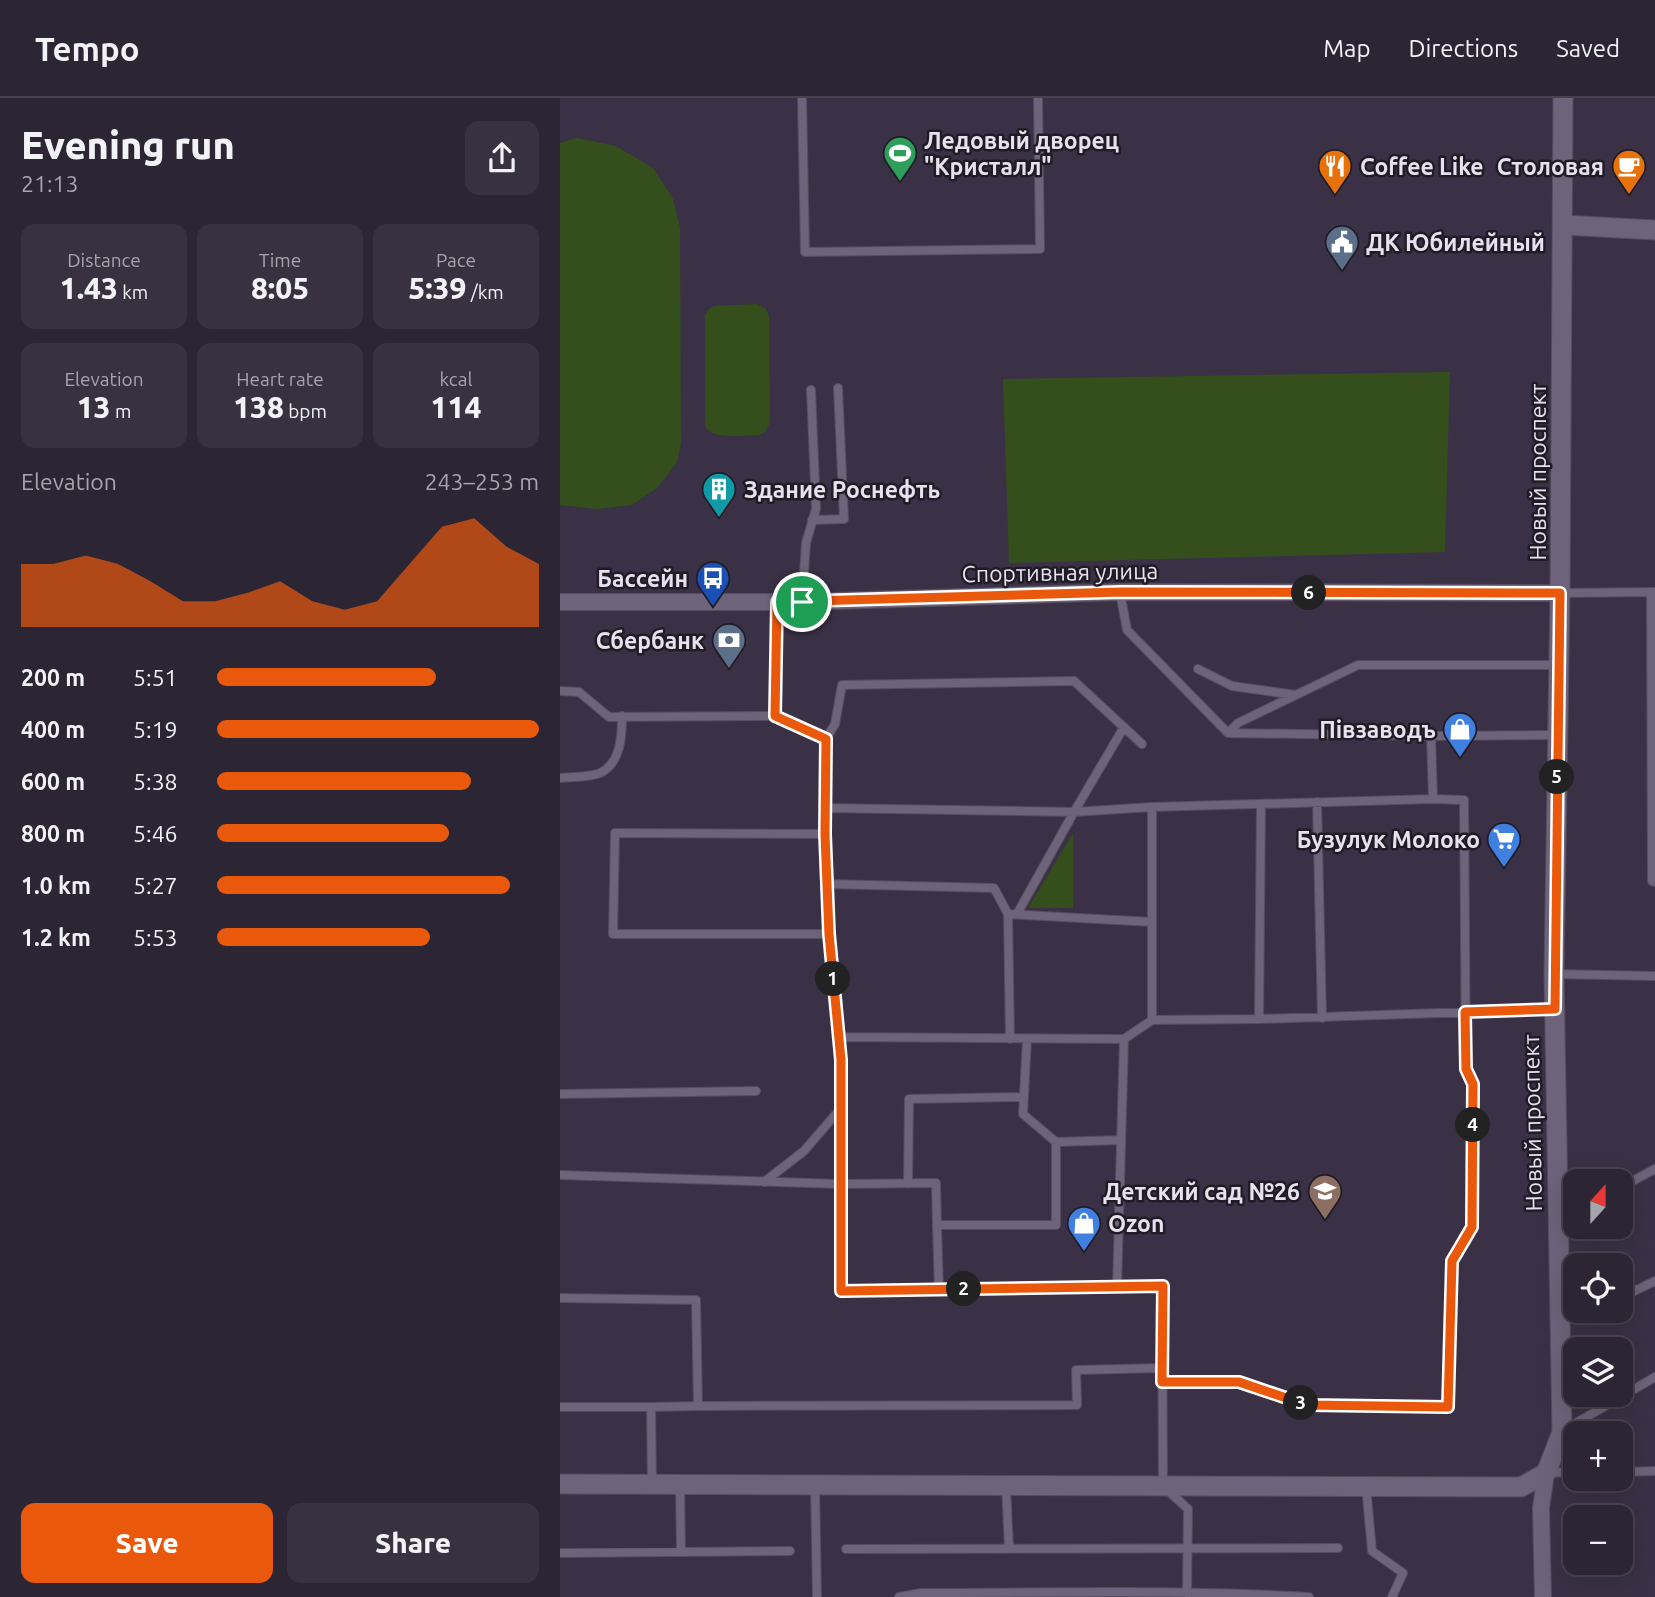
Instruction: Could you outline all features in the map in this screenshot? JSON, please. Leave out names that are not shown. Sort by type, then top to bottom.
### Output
[{"type":"street","name":"Новый проспект","points":[[1546,1473],[1562,1432],[1554,974],[1563,98]]},
{"type":"street","points":[[1563,225],[1655,230]]},
{"type":"street","name":"Спортивная улица","points":[[560,602],[802,602],[1121,592],[1560,593]]},
{"type":"street","points":[[560,1484],[1521,1487],[1546,1473]]},
{"type":"street","points":[[1543,1597],[1541,1508],[1546,1473]]},
{"type":"lane","points":[[802,98],[805,253],[1040,249],[1038,98]]},
{"type":"lane","points":[[812,520],[844,519],[838,388]]},
{"type":"lane","points":[[802,602],[806,543],[816,509],[811,390]]},
{"type":"lane","points":[[1121,592],[1127,630],[1228,733],[1558,736]]},
{"type":"lane","points":[[1560,593],[1653,592],[1652,881],[1655,881]]},
{"type":"lane","points":[[775,716],[777,602]]},
{"type":"lane","points":[[1228,733],[1238,723],[1358,665],[1559,665]]},
{"type":"lane","points":[[1198,669],[1232,686],[1296,695]]},
{"type":"lane","points":[[1142,744],[1074,681],[842,685],[835,724],[826,739],[825,808],[829,934],[841,1060],[841,1291],[1163,1286],[1163,1486],[1188,1509],[1189,1595]]},
{"type":"lane","points":[[560,691],[579,692],[609,717],[775,716],[826,739]]},
{"type":"lane","points":[[560,778],[600,773],[612,763],[621,740],[622,716]]},
{"type":"lane","points":[[1010,1038],[1013,914],[1124,727]]},
{"type":"lane","points":[[1431,736],[1433,799]]},
{"type":"lane","points":[[825,808],[1074,811],[1317,802],[1464,800],[1466,1069],[1473,1084],[1472,1227],[1452,1261],[1448,1407],[1307,1405],[1239,1382],[1162,1382]]},
{"type":"lane","points":[[1317,802],[1322,1018]]},
{"type":"lane","points":[[1259,1019],[1261,804]]},
{"type":"lane","points":[[1152,807],[1152,1020]]},
{"type":"lane","points":[[825,834],[614,833],[613,934],[829,934]]},
{"type":"lane","points":[[827,884],[994,888],[1013,914]]},
{"type":"lane","points":[[1013,914],[1152,922]]},
{"type":"lane","points":[[1554,974],[1655,976]]},
{"type":"lane","points":[[839,1037],[1124,1039],[1152,1020],[1322,1018],[1555,1009]]},
{"type":"lane","points":[[1027,1039],[1023,1114],[1056,1142],[1121,1140]]},
{"type":"lane","points":[[1118,1287],[1124,1039]]},
{"type":"lane","points":[[560,1094],[756,1091]]},
{"type":"lane","points":[[908,1184],[909,1099],[1024,1097]]},
{"type":"lane","points":[[764,1182],[804,1151],[841,1108]]},
{"type":"lane","points":[[937,1225],[1056,1225],[1056,1142]]},
{"type":"lane","points":[[1633,1181],[1655,1169]]},
{"type":"lane","points":[[560,1175],[841,1184],[936,1183],[939,1290]]},
{"type":"lane","points":[[1633,1292],[1655,1281]]},
{"type":"lane","points":[[560,1298],[696,1300],[698,1406]]},
{"type":"lane","points":[[560,1406],[651,1408],[1077,1405],[1076,1370],[1162,1368]]},
{"type":"lane","points":[[1562,1432],[1655,1377]]},
{"type":"lane","points":[[651,1408],[652,1485]]},
{"type":"lane","points":[[1633,1472],[1655,1471]]},
{"type":"lane","points":[[1546,1473],[1563,1472]]},
{"type":"lane","points":[[680,1485],[681,1552]]},
{"type":"lane","points":[[815,1485],[817,1597]]},
{"type":"lane","points":[[1006,1485],[1009,1549]]},
{"type":"lane","points":[[1366,1486],[1372,1551],[1403,1573],[1392,1597]]},
{"type":"lane","points":[[846,1549],[1338,1548]]},
{"type":"lane","points":[[560,1553],[790,1551]]},
{"type":"lane","points":[[899,1597],[921,1593],[1250,1593],[1310,1597]]},
{"type":"green space","points":[[577,138],[616,146],[653,168],[673,199],[680,228],[681,443],[677,462],[657,488],[632,505],[597,509],[560,505],[560,143]]},
{"type":"green space","points":[[757,304],[766,309],[769,316],[770,423],[765,432],[759,435],[715,434],[705,426],[705,316],[714,306]]},
{"type":"green space","points":[[1450,372],[1445,552],[1009,563],[1003,379]]},
{"type":"green space","points":[[1073,833],[1073,908],[1028,908]]},
{"type":"place","name":"Ледовый дворец \"Кристалл\"","points":[[900,183]]},
{"type":"place","name":"Coffee Like","points":[[1335,196]]},
{"type":"place","name":"Столовая","points":[[1629,196]]},
{"type":"place","name":"ДК Юбилейный","points":[[1342,272]]},
{"type":"place","name":"Здание Роснефть","points":[[719,519]]},
{"type":"place","name":"Бассейн","points":[[713,608]]},
{"type":"place","name":"Сбербанк","points":[[729,670]]},
{"type":"place","name":"Півзаводъ","points":[[1460,759]]},
{"type":"place","name":"Бузулук Молоко","points":[[1504,869]]},
{"type":"place","name":"Детский сад №26","points":[[1325,1221]]},
{"type":"place","name":"Ozon","points":[[1084,1253]]},
{"type":"route","points":[[1121,592],[1560,593],[1555,1009],[1465,1012],[1466,1069],[1473,1084],[1472,1227],[1452,1261],[1448,1407],[1307,1405],[1239,1382],[1162,1382],[1163,1286],[841,1291],[841,1060],[829,934],[825,834],[826,739],[775,716],[777,602],[802,602],[1121,592]]}]
